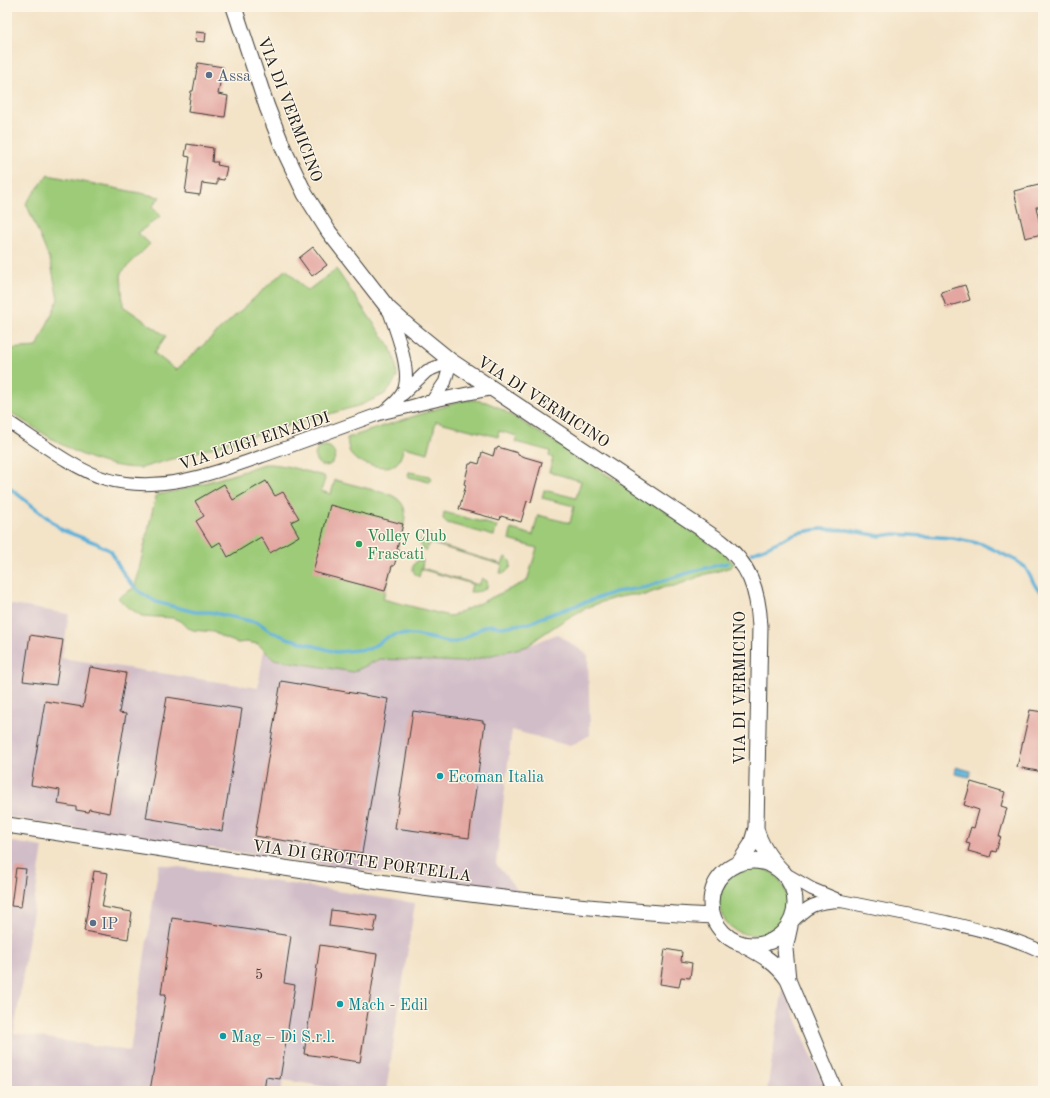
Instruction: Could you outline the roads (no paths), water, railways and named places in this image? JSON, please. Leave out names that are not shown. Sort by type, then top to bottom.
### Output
[{"type":"main road","name":"VIA DI VERMICINO","points":[[234,7],[267,107],[286,154],[305,194],[326,229],[388,308],[451,361],[720,541],[734,553],[744,566],[751,578],[760,626],[756,828],[765,850],[784,873]]},
{"type":"main road","name":"VIA DI GROTTE PORTELLA","points":[[7,825],[410,886],[527,901],[621,910],[713,916]]},
{"type":"main road","name":"VIA DI VERMICINO","points":[[739,863],[751,845],[756,828]]},
{"type":"main road","points":[[788,980],[785,949],[790,924],[796,909],[796,897],[792,884],[784,873],[774,866],[763,862],[751,861],[739,863],[728,869],[723,874],[713,890],[711,903],[713,916],[719,929],[729,938],[772,961],[782,970],[788,980],[835,1091]]},
{"type":"main road","points":[[742,944],[756,946],[770,943],[782,935],[790,924]]},
{"type":"street","points":[[388,308],[402,352],[405,372],[405,387],[399,398]]},
{"type":"street","points":[[432,401],[446,379],[451,361]]},
{"type":"street","name":"VIA LUIGI EINAUDI","points":[[381,414],[427,371],[451,361]]},
{"type":"street","name":"VIA LUIGI EINAUDI","points":[[7,421],[64,458],[91,473],[113,480],[147,484],[183,481],[217,471],[381,414],[432,401],[492,389]]},
{"type":"street","points":[[784,873],[812,889],[841,901],[937,920],[996,934],[1014,939],[1043,952]]},
{"type":"street","points":[[790,924],[813,905],[841,901]]},
{"type":"water","points":[[956,767],[971,771],[969,777],[955,774]]},
{"type":"waterway","points":[[7,486],[62,530],[96,543],[111,551],[128,580],[140,592],[156,602],[195,612],[210,612],[259,623],[272,632],[287,638],[336,652],[369,649],[388,637],[398,634],[416,635],[448,642],[455,642],[462,640],[483,627],[490,625],[501,627],[530,623],[615,592],[647,587],[698,570],[727,563]]},
{"type":"waterway","points":[[752,553],[796,533],[820,529],[848,530],[880,536],[895,534],[953,538],[982,544],[1015,560],[1025,567],[1036,587],[1043,593]]},
{"type":"place","name":"Assa","points":[[209,75]]},
{"type":"place","name":"Volley Club Frascati","points":[[359,544]]},
{"type":"place","name":"Ecoman Italia","points":[[440,776]]},
{"type":"place","name":"IP","points":[[93,923]]},
{"type":"place","name":"Mach - Edil","points":[[340,1004]]},
{"type":"place","name":"Mag – Di S.r.l.","points":[[223,1036]]}]
